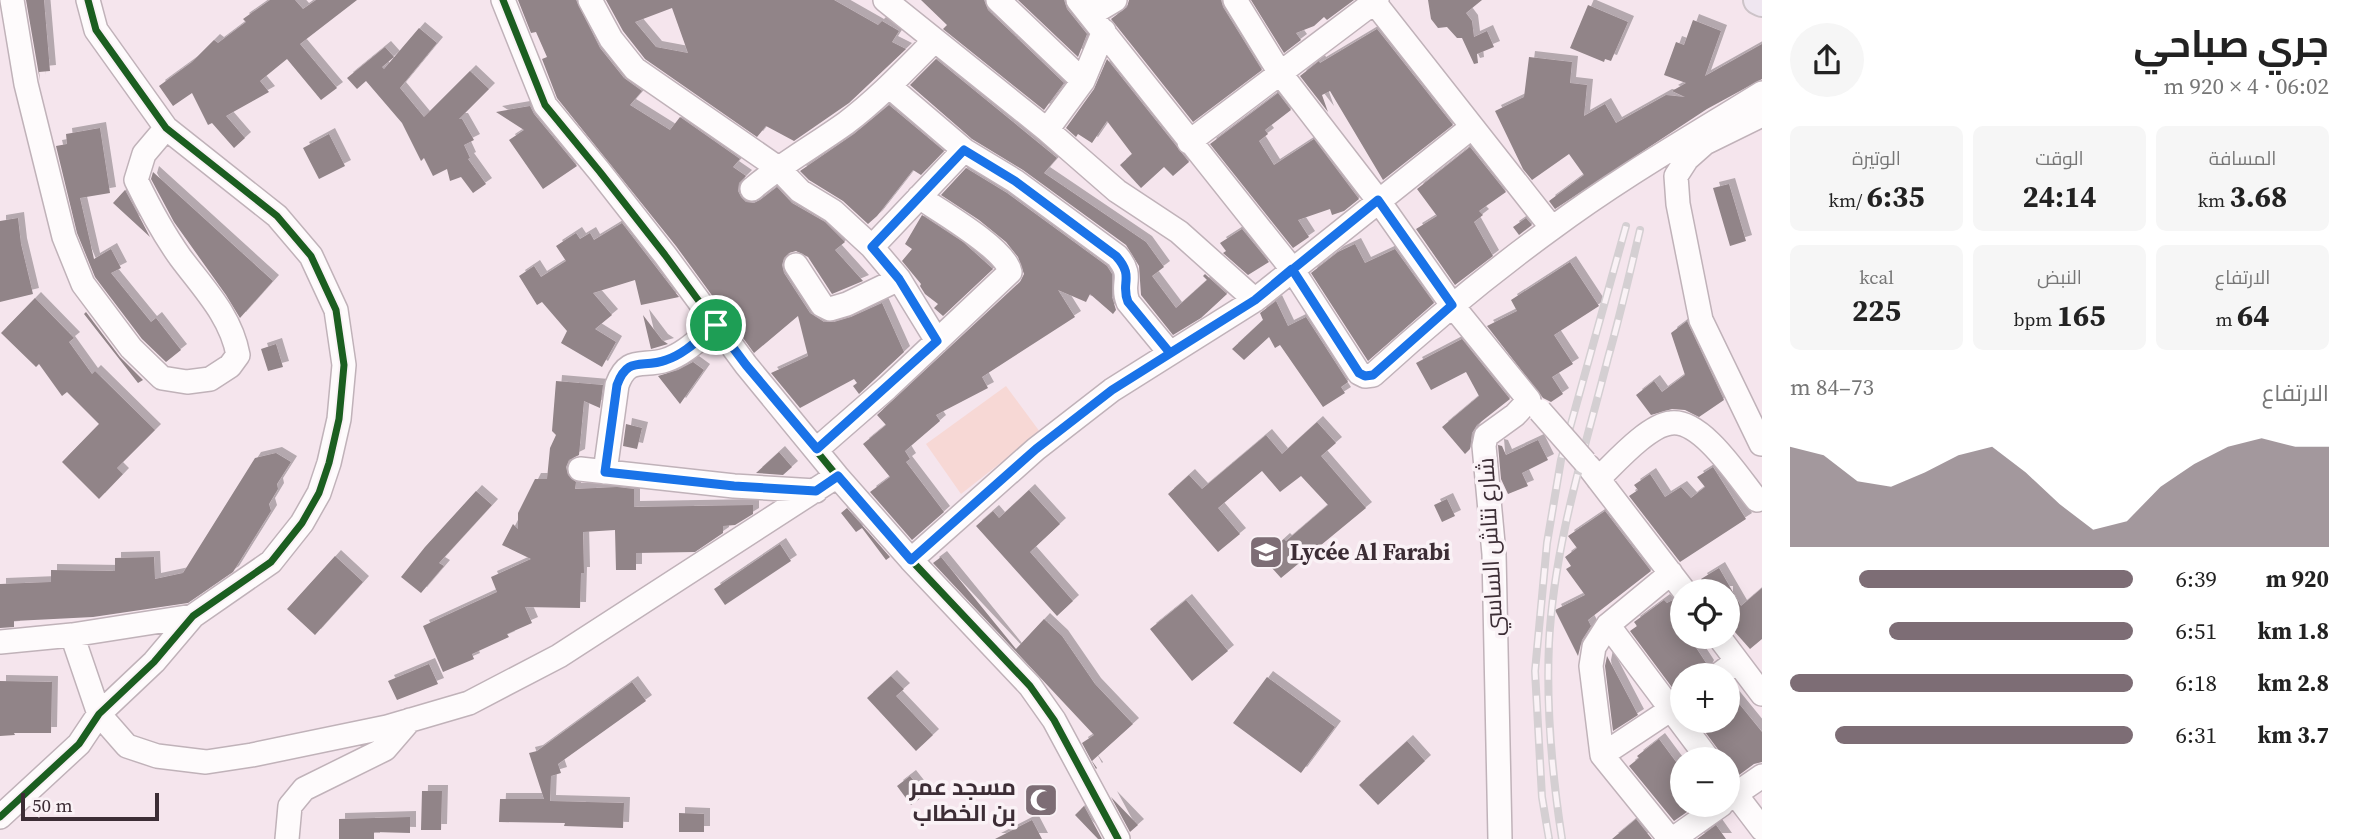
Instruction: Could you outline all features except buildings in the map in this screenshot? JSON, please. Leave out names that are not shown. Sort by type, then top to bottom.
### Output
[{"type":"street","points":[[12,0],[26,84],[54,199],[64,237],[83,284],[131,348],[148,365],[162,378],[187,382],[210,379],[230,366],[238,355],[236,340],[226,318],[178,254],[136,180],[144,154],[166,128]]},
{"type":"street","points":[[0,817],[79,744],[99,714],[154,662],[193,615],[271,562],[302,523],[319,493],[339,419],[344,365],[336,310],[311,256],[277,216],[166,128],[96,30],[88,0]]},
{"type":"street","points":[[503,0],[545,105],[600,172],[746,365],[838,476],[911,560],[1030,686],[1059,730],[1118,839]]},
{"type":"street","points":[[590,0],[611,39],[635,69],[778,168],[800,191],[833,211],[872,247],[899,279],[937,341]]},
{"type":"street","points":[[885,0],[1117,191],[1179,232],[1255,300]]},
{"type":"street","points":[[998,0],[1083,81]]},
{"type":"street","points":[[1090,15],[1115,0]]},
{"type":"street","points":[[1235,0],[1280,72],[1378,200],[1452,305],[1591,470],[1675,579]]},
{"type":"street","points":[[1189,142],[1375,1],[1552,228]]},
{"type":"street","points":[[1047,131],[1083,81],[1090,15]]},
{"type":"street","points":[[1090,15],[1292,269],[1359,373],[1365,376],[1373,375],[1452,305],[1552,228],[1762,93]]},
{"type":"street","points":[[752,189],[845,123],[889,86],[934,41]]},
{"type":"street","points":[[889,86],[964,150],[1015,181],[1116,256],[1127,272],[1125,294],[1128,302],[1170,353]]},
{"type":"street","points":[[1761,444],[1701,320],[1678,204],[1676,176],[1688,159],[1705,143],[1762,115]]},
{"type":"street","points":[[911,560],[1036,449],[1112,390],[1255,300],[1472,127]]},
{"type":"street","points":[[872,247],[964,150]]},
{"type":"street","points":[[817,449],[1005,278],[1010,270],[1002,258],[973,232],[919,197]]},
{"type":"street","points":[[796,265],[826,309],[847,304],[899,279]]},
{"type":"street","points":[[605,472],[617,385],[622,373],[630,365],[666,360],[686,349],[716,325]]},
{"type":"street","name":"شارع نتاش الساسي","points":[[1500,839],[1494,554],[1484,446],[1486,436],[1534,405]]},
{"type":"street","points":[[1591,470],[1669,422],[1688,424],[1715,447],[1757,500]]},
{"type":"street","points":[[580,469],[734,486],[816,491]]},
{"type":"street","points":[[72,635],[99,714],[127,746],[157,756],[206,762],[252,755],[410,720],[469,703],[559,656],[838,476]]},
{"type":"street","points":[[1671,573],[1608,625],[1594,647],[1591,666],[1602,755],[1671,839],[1700,817]]},
{"type":"street","points":[[0,642],[72,635],[193,615]]},
{"type":"street","points":[[1608,625],[1670,699]]},
{"type":"street","points":[[1728,649],[1762,694]]},
{"type":"street","points":[[1602,755],[1670,710]]},
{"type":"street","points":[[287,839],[290,806],[304,789],[385,749],[410,720]]},
{"type":"street","points":[[1740,789],[1762,776]]},
{"type":"street","points":[[1740,808],[1762,829]]},
{"type":"shaded area","points":[[1006,386],[1040,432],[961,494],[926,444]]},
{"type":"railway","points":[[1549,839],[1542,797],[1535,671],[1547,543],[1561,460],[1626,226]]},
{"type":"railway","points":[[1562,839],[1549,717],[1548,668],[1552,606],[1571,499],[1640,230]]},
{"type":"cycle path","points":[[0,817],[79,744],[99,714],[154,662],[193,616],[271,562],[302,523],[319,493],[339,419],[344,365],[336,310],[311,256],[277,216],[166,128],[96,30],[88,0]]},
{"type":"cycle path","points":[[503,0],[545,105],[665,255],[746,365],[837,476],[911,560],[1030,686],[1054,720],[1118,839]]},
{"type":"place","name":"Lycée Al Farabi","points":[[1266,552]]},
{"type":"place","name":"مسجد عمر بن الخطاب","points":[[1041,800]]},
{"type":"route","points":[[716,325],[686,349],[666,360],[630,365],[622,373],[617,385],[605,472],[734,486],[816,491],[838,476],[911,560],[1036,449],[1112,390],[1255,300],[1292,269],[1378,200],[1452,305],[1373,375],[1365,376],[1359,373],[1292,269],[1255,300],[1170,353],[1128,302],[1125,294],[1127,272],[1116,256],[1015,181],[964,150],[872,247],[899,279],[937,341],[817,449],[716,325]]}]
